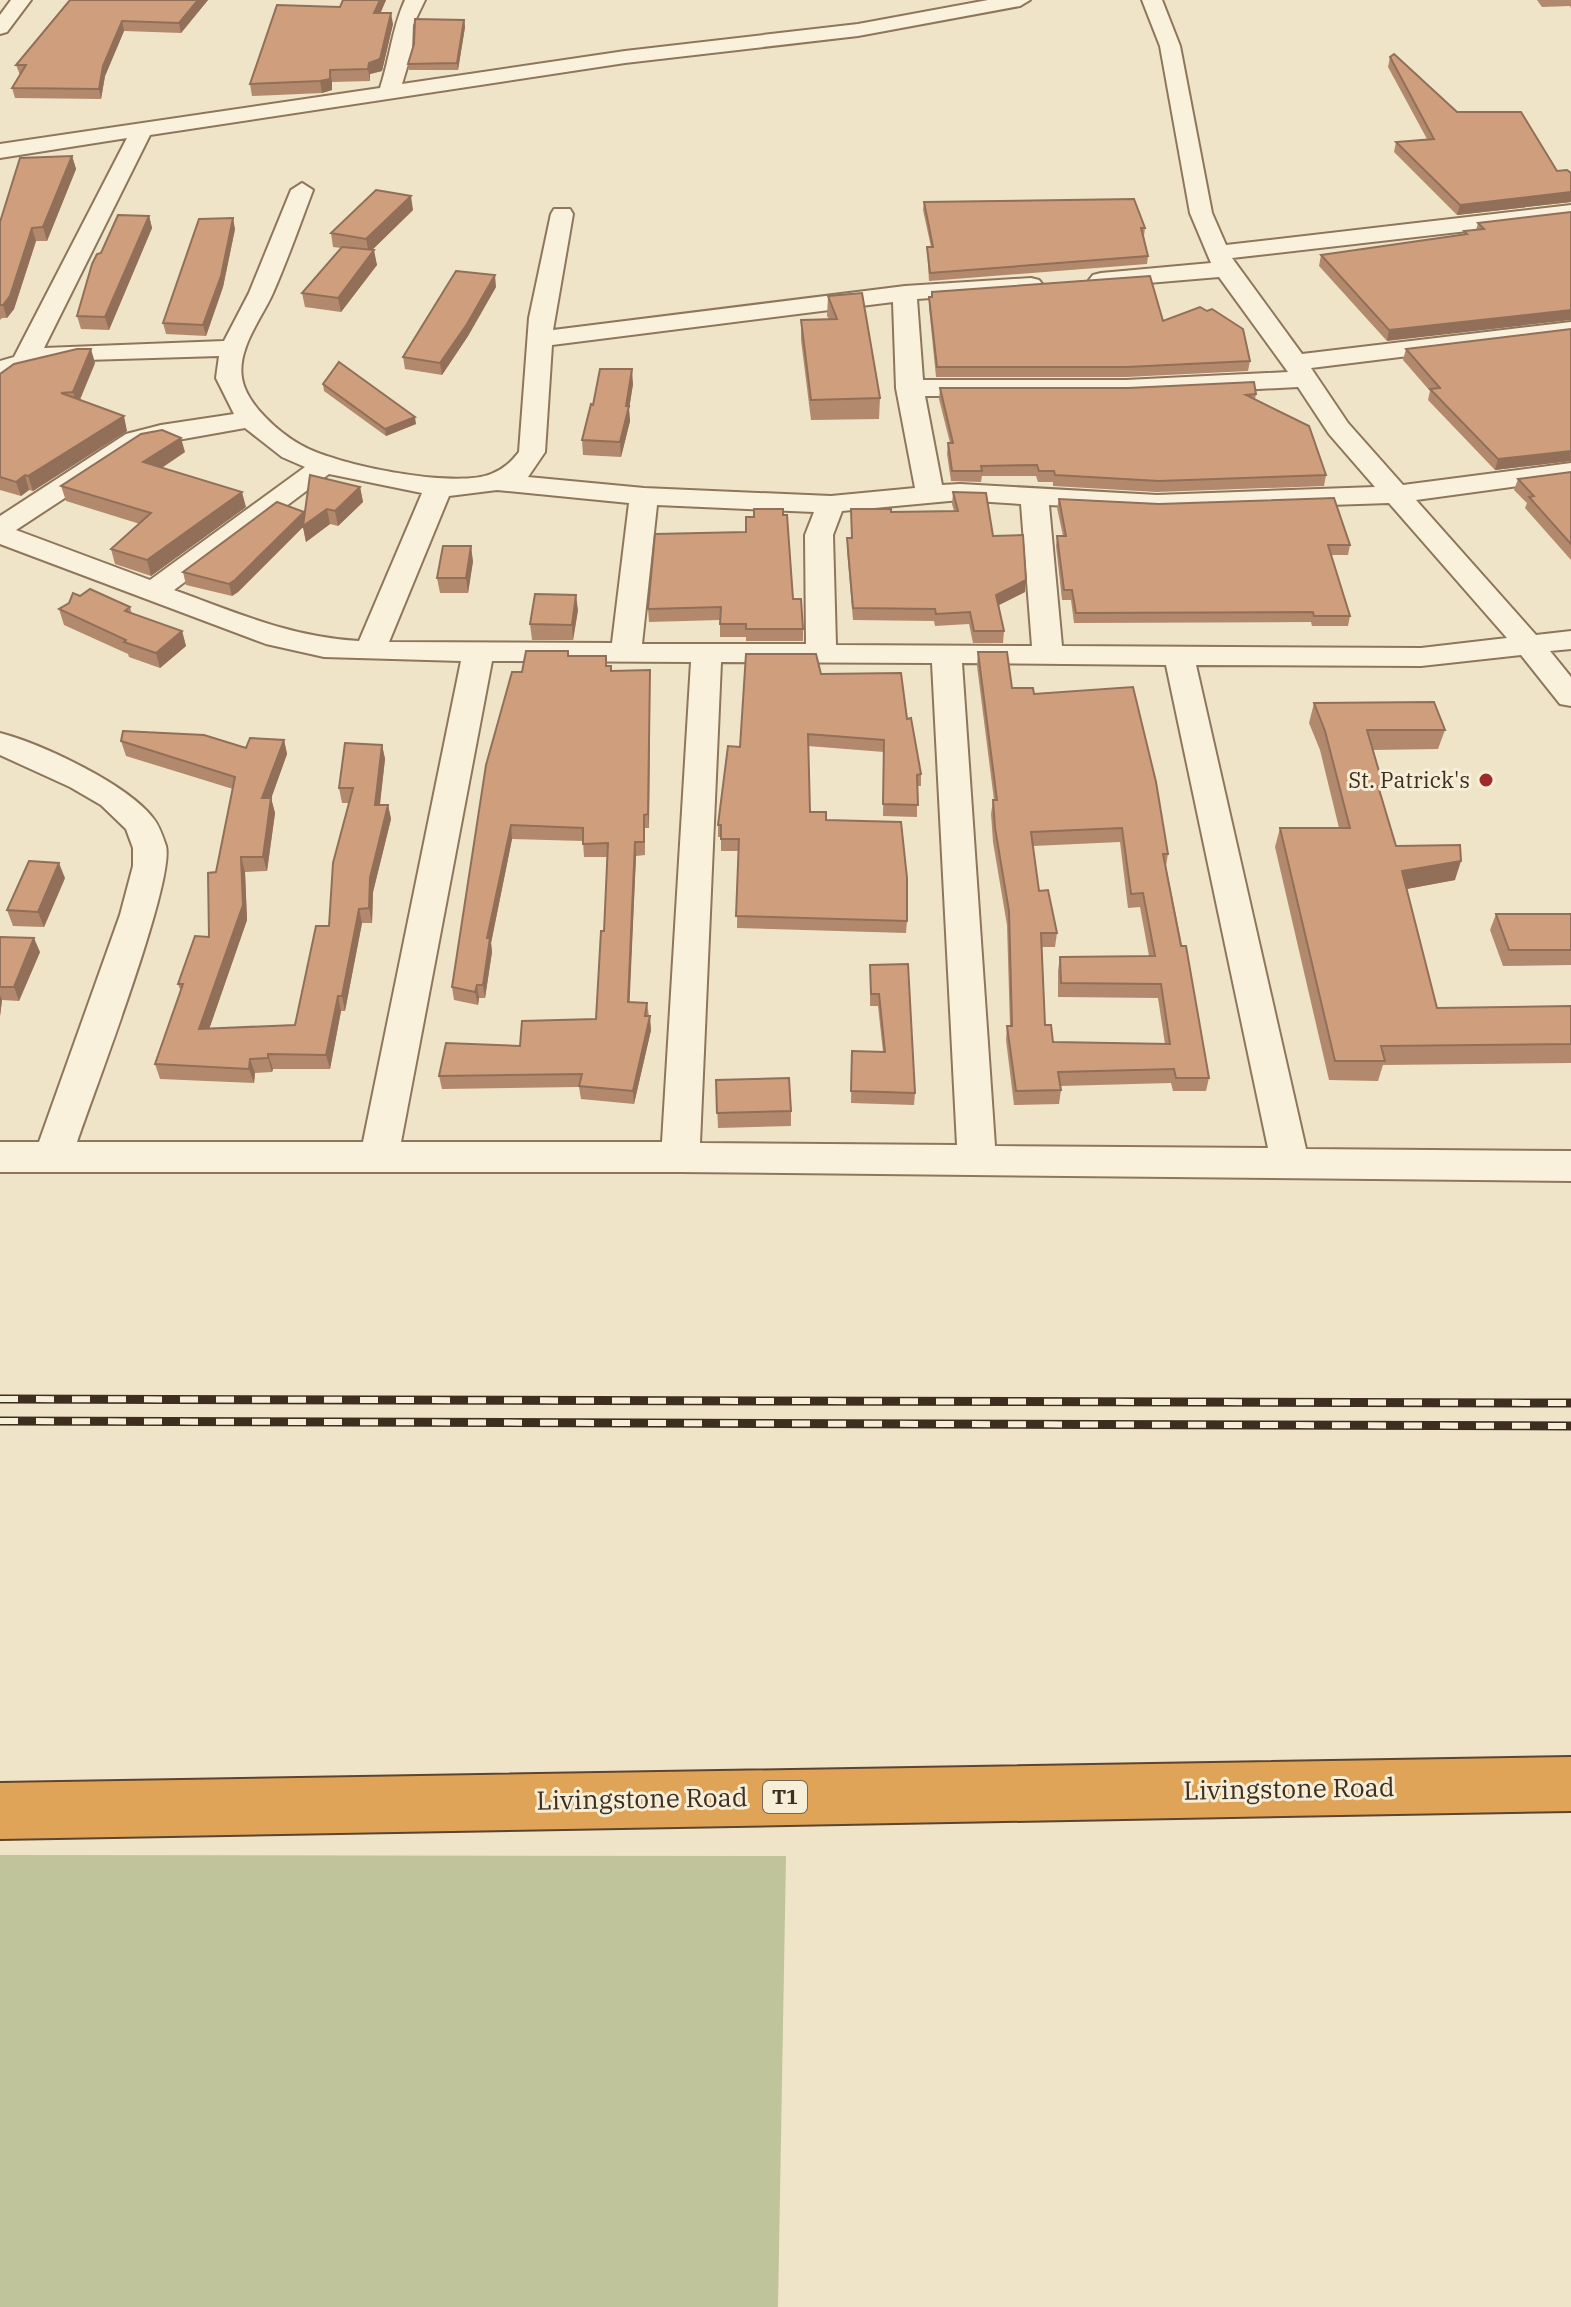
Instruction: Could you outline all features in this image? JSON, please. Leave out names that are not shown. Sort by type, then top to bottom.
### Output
[{"type":"highway","name":"Livingstone Road","points":[[0,1811],[1571,1784]]},
{"type":"street","points":[[0,28],[21,0]]},
{"type":"street","points":[[389,92],[402,51],[403,25],[415,0]]},
{"type":"street","points":[[0,151],[675,50],[858,30],[1020,0]]},
{"type":"street","points":[[1152,0],[1170,46],[1201,213],[1221,261],[1338,428],[1531,647],[1571,697]]},
{"type":"street","points":[[26,359],[142,130]]},
{"type":"street","points":[[302,190],[261,293],[233,348],[229,378],[250,419],[291,451],[324,465],[438,488],[497,482],[644,496],[831,504],[930,493],[1157,503],[1397,494],[1571,471]]},
{"type":"street","points":[[1079,281],[1571,212]]},
{"type":"street","points":[[497,482],[518,471],[532,452],[541,318],[562,214]]},
{"type":"street","points":[[541,339],[905,293],[1048,283]]},
{"type":"street","points":[[905,293],[909,388],[930,493]]},
{"type":"street","points":[[909,388],[1126,388],[1299,371],[1571,329]]},
{"type":"street","points":[[0,369],[26,359],[95,350],[233,348]]},
{"type":"street","points":[[0,531],[135,440],[250,419]]},
{"type":"street","points":[[151,593],[324,465]]},
{"type":"street","points":[[370,651],[438,488]]},
{"type":"street","points":[[626,653],[644,496]]},
{"type":"street","points":[[1034,496],[1048,653]]},
{"type":"street","points":[[821,653],[819,535],[831,504]]},
{"type":"street","points":[[0,531],[151,593],[276,638],[324,648],[478,653],[1048,653],[1421,657],[1531,647],[1571,640]]},
{"type":"street","points":[[379,1157],[478,653]]},
{"type":"street","points":[[680,1157],[706,653]]},
{"type":"street","points":[[946,654],[977,1160]]},
{"type":"street","points":[[1179,656],[1290,1164]]},
{"type":"street","points":[[0,743],[81,780],[112,798],[141,824],[150,848],[150,866],[137,915],[53,1156]]},
{"type":"street","points":[[0,1157],[680,1157],[1571,1166]]},
{"type":"green space","points":[[0,1855],[786,1856],[778,2307],[0,2307]]},
{"type":"building","points":[[70,0],[198,0],[179,23],[122,21],[103,66],[99,89],[12,88],[26,65],[16,65]]},
{"type":"building","points":[[343,0],[380,0],[374,13],[391,13],[380,59],[369,63],[368,69],[330,70],[330,79],[320,81],[250,84],[277,5],[340,7]]},
{"type":"building","points":[[415,19],[464,20],[457,63],[408,64],[414,44]]},
{"type":"building","points":[[1394,54],[1457,112],[1521,112],[1557,171],[1567,170],[1571,173],[1571,192],[1460,205],[1396,142],[1434,139],[1390,57]]},
{"type":"building","points":[[72,156],[43,227],[32,228],[10,296],[0,305],[0,222],[20,158]]},
{"type":"building","points":[[376,190],[411,196],[366,239],[331,233]]},
{"type":"building","points":[[1134,199],[1145,228],[1141,228],[1148,256],[930,273],[927,247],[933,247],[924,202]]},
{"type":"building","points":[[1571,212],[1571,310],[1389,330],[1321,255],[1467,234],[1464,231],[1484,229],[1478,223]]},
{"type":"building","points":[[118,215],[149,216],[105,317],[77,316],[92,264],[97,254],[101,253]]},
{"type":"building","points":[[233,218],[221,276],[203,325],[163,323],[199,219]]},
{"type":"building","points":[[342,247],[374,250],[338,298],[302,293]]},
{"type":"building","points":[[456,271],[495,275],[440,363],[403,357]]},
{"type":"building","points":[[1150,276],[1163,321],[1200,307],[1207,311],[1212,309],[1243,329],[1250,361],[1127,367],[937,367],[929,297],[932,297],[932,292]]},
{"type":"building","points":[[862,293],[880,398],[811,400],[801,320],[837,319],[828,296]]},
{"type":"building","points":[[1571,329],[1571,451],[1498,459],[1430,389],[1440,388],[1406,349]]},
{"type":"building","points":[[77,349],[91,349],[73,392],[61,393],[124,416],[16,482],[0,477],[0,374],[14,364]]},
{"type":"building","points":[[339,362],[415,417],[385,429],[323,384]]},
{"type":"building","points":[[600,369],[632,369],[626,406],[629,406],[620,442],[582,440]]},
{"type":"building","points":[[1254,382],[1256,394],[1246,395],[1309,426],[1326,475],[1159,481],[1055,475],[1054,471],[1039,471],[1037,465],[981,466],[982,471],[952,471],[948,443],[953,443],[940,388],[1128,388]]},
{"type":"building","points":[[162,430],[181,438],[143,462],[242,492],[147,560],[111,549],[151,513],[61,486],[141,434]]},
{"type":"building","points":[[1571,472],[1571,544],[1529,497],[1534,496],[1518,479]]},
{"type":"building","points":[[310,475],[360,487],[335,511],[327,509],[303,526]]},
{"type":"building","points":[[953,492],[986,493],[993,536],[1023,535],[1026,580],[996,595],[1004,631],[974,631],[970,612],[936,614],[935,609],[853,608],[847,538],[852,538],[851,509],[958,511]]},
{"type":"building","points":[[1334,498],[1350,545],[1328,545],[1350,616],[1314,616],[1313,612],[1076,613],[1072,590],[1064,590],[1057,536],[1066,536],[1059,499],[1159,504]]},
{"type":"building","points":[[277,502],[304,512],[235,580],[229,584],[183,572]]},
{"type":"building","points":[[754,509],[783,509],[783,515],[787,515],[793,599],[801,599],[803,629],[746,629],[746,624],[720,624],[721,607],[648,609],[655,534],[746,532],[746,517],[754,517]]},
{"type":"building","points":[[443,546],[471,546],[466,578],[437,578]]},
{"type":"building","points":[[90,589],[130,607],[125,611],[182,631],[156,653],[124,642],[126,640],[59,609],[69,603],[73,593],[80,596]]},
{"type":"building","points":[[535,594],[576,595],[572,625],[530,624]]},
{"type":"building","points":[[526,651],[568,651],[568,656],[606,656],[606,666],[611,666],[611,671],[650,670],[648,814],[644,815],[644,842],[635,842],[628,1002],[647,1003],[645,1016],[650,1016],[633,1091],[579,1086],[582,1074],[439,1076],[446,1043],[520,1046],[522,1021],[596,1019],[608,843],[583,844],[583,828],[511,825],[487,938],[490,938],[483,985],[477,985],[475,992],[452,987],[486,765],[512,672],[522,672]]},
{"type":"building","points":[[978,652],[1007,652],[1012,688],[1033,688],[1034,694],[1133,687],[1156,782],[1168,854],[1163,854],[1181,946],[1186,946],[1209,1078],[1176,1078],[1174,1069],[1058,1072],[1061,1090],[1016,1091],[1007,1026],[1012,1026],[1009,911],[995,828],[993,800],[997,800]],"holes":[[[1122,828],[1131,894],[1143,893],[1155,956],[1060,957],[1061,983],[1161,984],[1170,1044],[1053,1042],[1051,1025],[1045,1025],[1041,933],[1057,933],[1048,890],[1039,891],[1031,832]]]},
{"type":"building","points":[[746,654],[816,654],[821,674],[901,673],[907,719],[911,718],[921,774],[917,775],[918,805],[883,804],[884,740],[808,734],[810,812],[826,812],[826,820],[901,822],[907,878],[907,921],[736,916],[739,839],[721,839],[721,825],[718,825],[728,746],[740,747]]},
{"type":"building","points":[[1434,702],[1445,730],[1367,730],[1383,785],[1378,786],[1396,846],[1460,845],[1461,861],[1402,871],[1437,1008],[1571,1006],[1571,1044],[1381,1046],[1385,1061],[1335,1061],[1280,828],[1350,828],[1325,731],[1314,703]]},
{"type":"building","points":[[123,731],[204,735],[246,748],[250,738],[284,740],[262,798],[271,798],[263,857],[241,857],[243,905],[199,1029],[295,1025],[316,926],[329,926],[333,863],[353,788],[339,788],[345,743],[382,745],[375,805],[388,805],[370,878],[369,908],[359,909],[342,996],[338,996],[326,1055],[268,1054],[268,1058],[250,1059],[249,1069],[155,1064],[183,984],[178,984],[195,936],[209,937],[208,873],[216,872],[235,777],[121,741]]},
{"type":"building","points":[[29,861],[59,863],[38,912],[7,910]]},
{"type":"building","points":[[1496,914],[1571,914],[1571,950],[1509,950]]},
{"type":"building","points":[[0,937],[34,938],[14,987],[0,987]]},
{"type":"building","points":[[908,964],[915,1093],[851,1091],[852,1051],[885,1052],[879,994],[871,994],[870,965]]},
{"type":"building","points":[[789,1078],[791,1111],[717,1113],[716,1080]]},
{"type":"railway","points":[[0,1399],[1571,1403]]},
{"type":"railway","points":[[0,1421],[1571,1426]]},
{"type":"place","name":"St. Patrick's","points":[[1486,780]]}]
